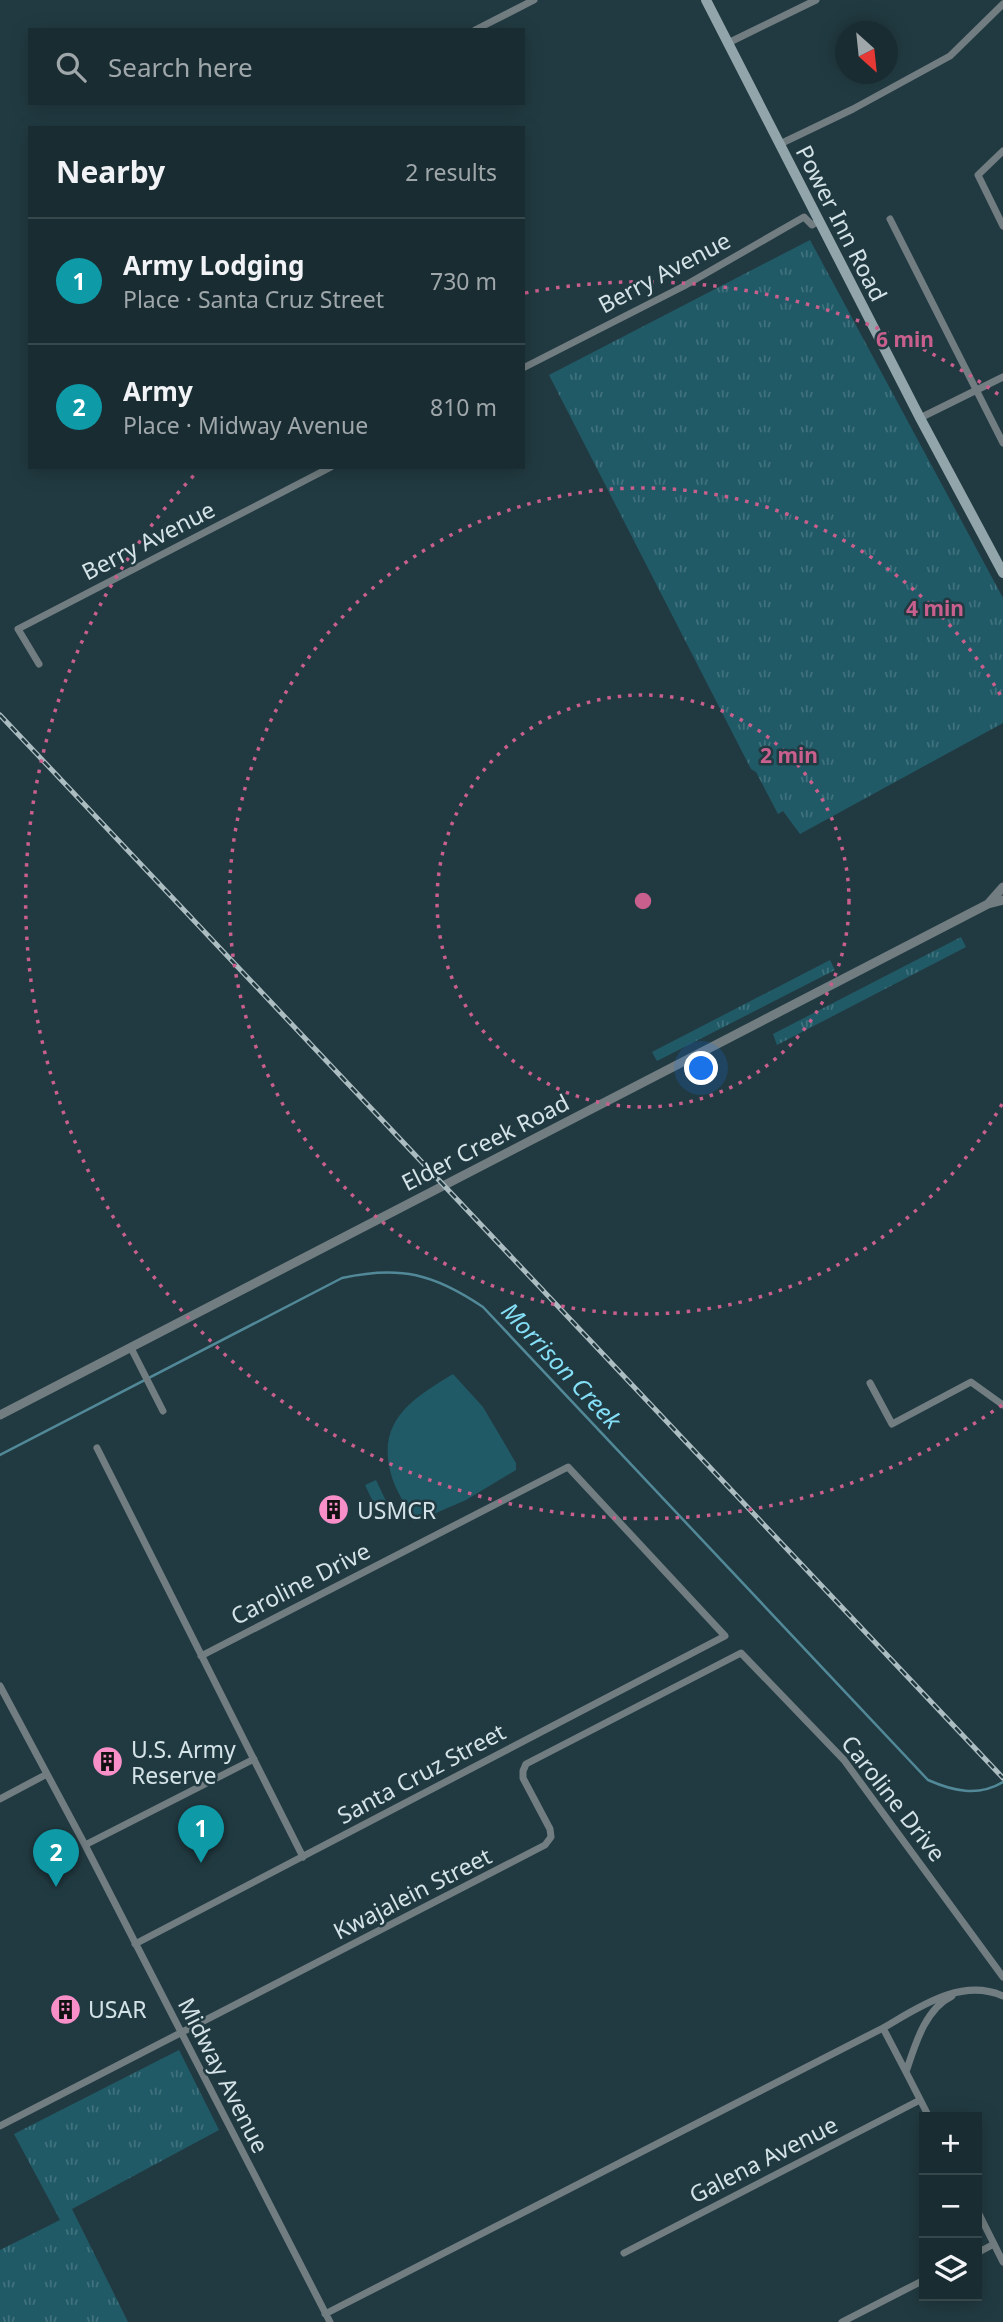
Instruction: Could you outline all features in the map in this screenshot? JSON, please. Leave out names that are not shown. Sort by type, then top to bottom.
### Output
[{"type":"main road","name":"Power Inn Road","points":[[706,0],[920,418],[1003,573]]},
{"type":"street","points":[[479,28],[534,0]]},
{"type":"street","points":[[728,43],[816,0]]},
{"type":"street","points":[[780,144],[853,109],[950,56],[1003,4]]},
{"type":"street","points":[[1003,151],[978,176],[1003,226]]},
{"type":"street","name":"Berry Avenue","points":[[525,367],[684,286],[804,217],[812,225],[819,221]]},
{"type":"street","points":[[890,219],[1003,443]]},
{"type":"street","points":[[920,418],[1003,377]]},
{"type":"street","name":"Berry Avenue","points":[[39,664],[19,629],[327,469]]},
{"type":"street","name":"Elder Creek Road","points":[[988,904],[1003,887]]},
{"type":"street","name":"Elder Creek Road","points":[[0,1415],[988,904],[1003,900]]},
{"type":"street","points":[[131,1348],[163,1411]]},
{"type":"street","points":[[870,1383],[892,1424],[971,1382],[1003,1405]]},
{"type":"street","points":[[97,1448],[303,1857]]},
{"type":"street","name":"Caroline Drive","points":[[201,1656],[568,1467],[725,1636]]},
{"type":"street","name":"Santa Cruz Street","points":[[135,1944],[725,1636]]},
{"type":"street","name":"Caroline Drive","points":[[741,1653],[844,1760],[1003,1977]]},
{"type":"street","name":"Kwajalein Street","points":[[0,2126],[545,1844],[551,1837],[550,1829],[523,1778],[526,1764],[741,1653]]},
{"type":"street","name":"Midway Avenue","points":[[0,1686],[85,1845],[330,2322]]},
{"type":"street","points":[[85,1845],[254,1759]]},
{"type":"street","points":[[0,1799],[47,1774]]},
{"type":"street","points":[[325,2314],[883,2028],[934,1999],[946,1994],[979,1990],[1003,1996]]},
{"type":"street","points":[[906,2072],[918,2037],[937,2005],[958,1993]]},
{"type":"street","points":[[883,2028],[926,2112]]},
{"type":"street","name":"Galena Avenue","points":[[624,2253],[920,2100]]},
{"type":"street","points":[[982,2220],[1003,2262]]},
{"type":"street","points":[[982,2250],[994,2244]]},
{"type":"street","points":[[842,2322],[919,2283]]},
{"type":"green space","points":[[810,240],[1003,598],[1003,723],[800,834],[783,811],[778,814],[756,772],[751,769],[549,375]]},
{"type":"green space","points":[[961,937],[966,947],[777,1045],[773,1034]]},
{"type":"green space","points":[[830,960],[835,970],[657,1061],[652,1052]]},
{"type":"green space","points":[[453,1374],[483,1407],[516,1463],[516,1470],[466,1500],[415,1522],[391,1474],[389,1439],[394,1425],[412,1402]]},
{"type":"green space","points":[[376,1480],[386,1501],[375,1506],[365,1485]]},
{"type":"green space","points":[[179,2050],[219,2130],[72,2209],[128,2322],[0,2322],[0,2250],[60,2220],[14,2134]]},
{"type":"waterway","name":"Morrison Creek","points":[[0,1455],[342,1278],[382,1272],[416,1275],[432,1280],[483,1307],[928,1780],[965,1791],[984,1790],[1003,1782]]},
{"type":"railway","points":[[0,715],[1003,1778]]},
{"type":"place","name":"USMCR","points":[[334,1510]]},
{"type":"place","name":"U.S. Army Reserve","points":[[108,1762]]},
{"type":"place","name":"Army Lodging","points":[[201,1863]]},
{"type":"place","name":"Army","points":[[56,1887]]},
{"type":"place","name":"USAR","points":[[65,2009]]}]
